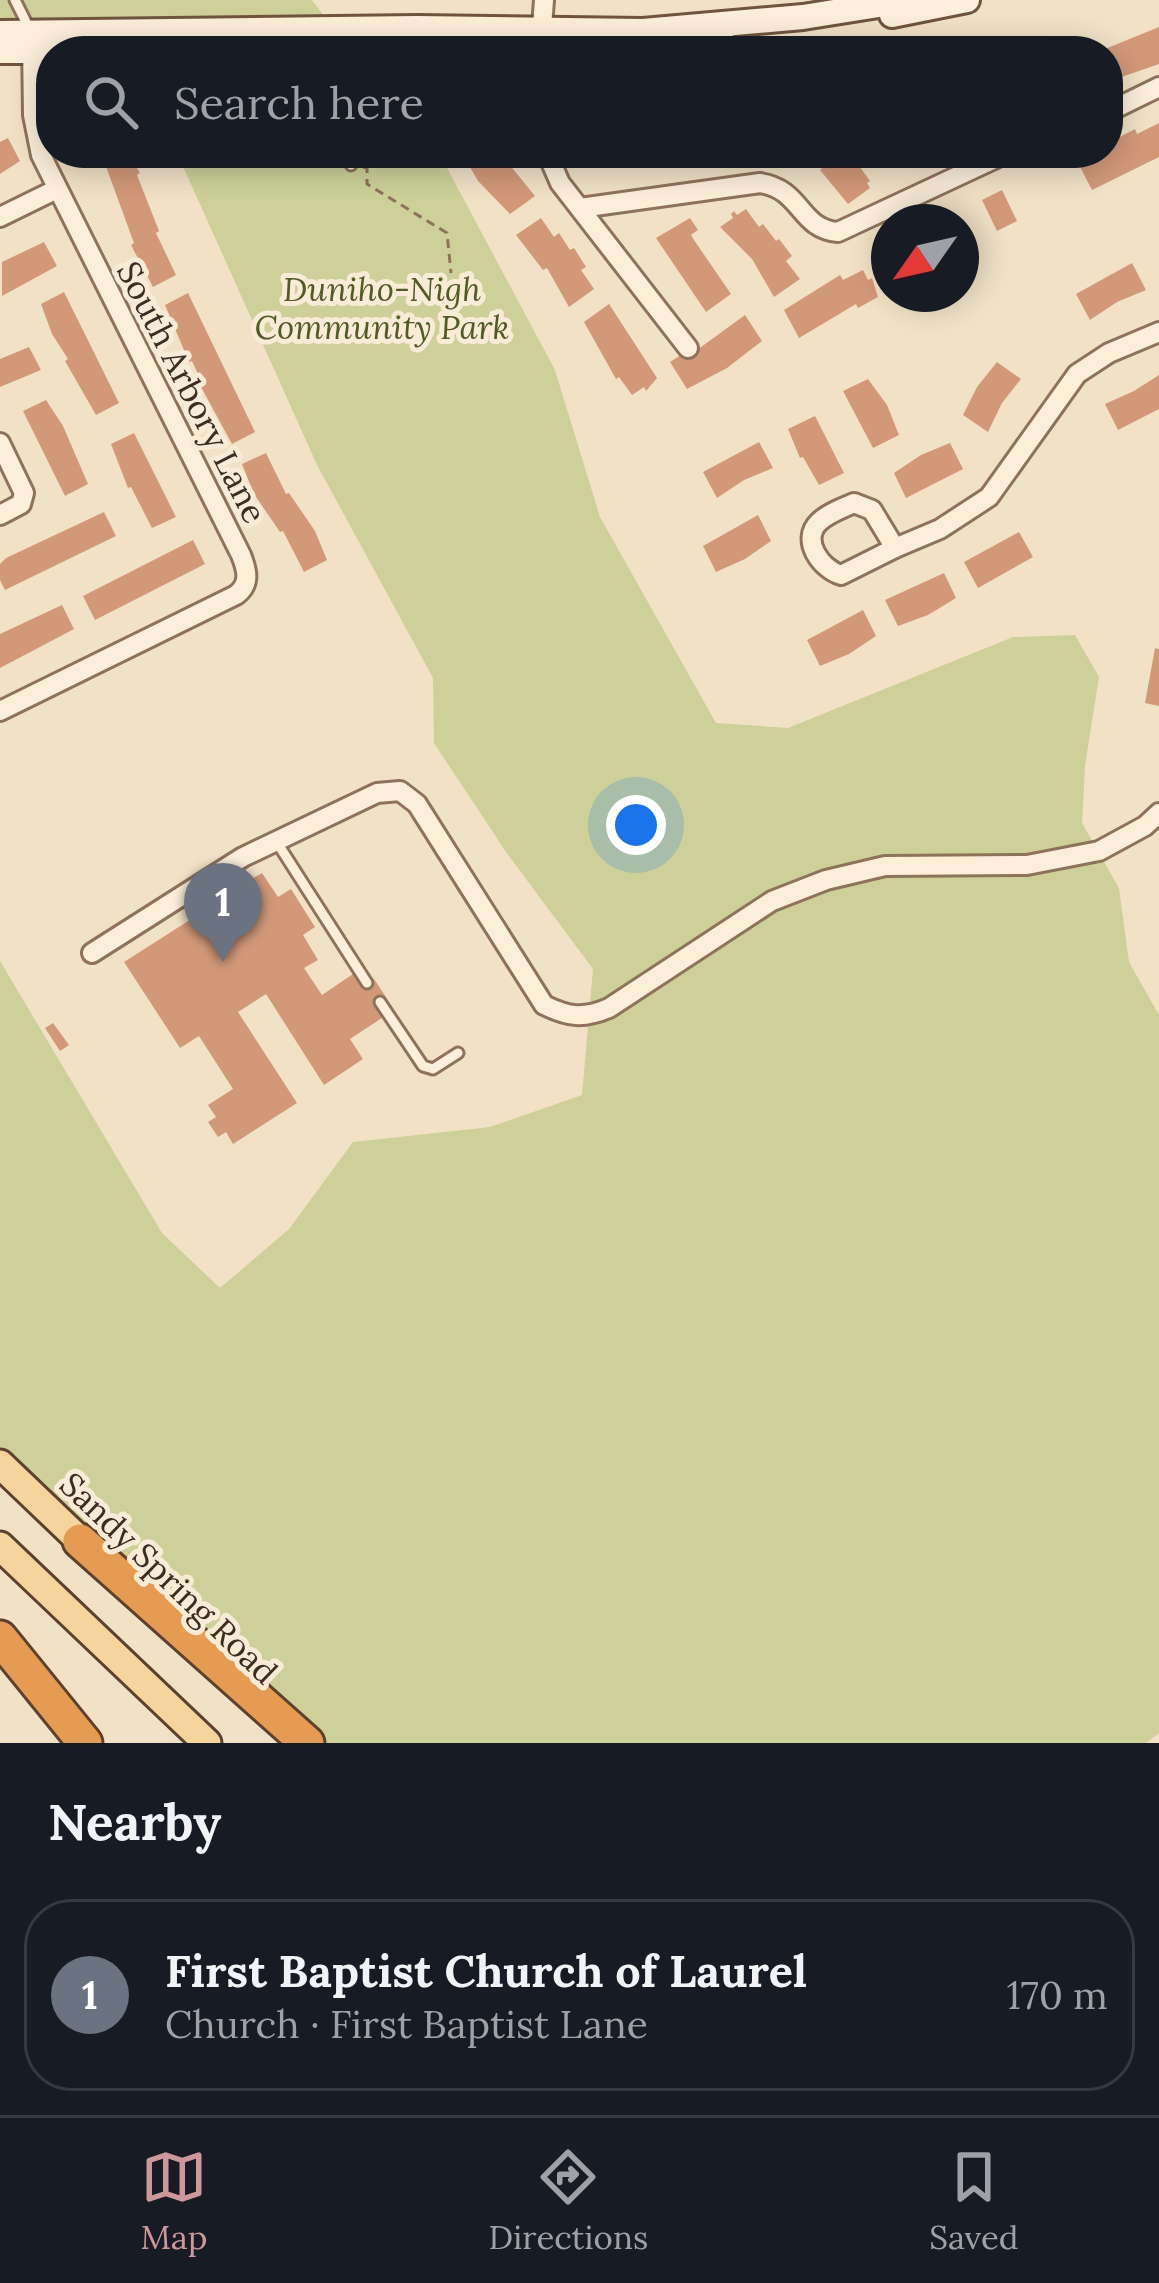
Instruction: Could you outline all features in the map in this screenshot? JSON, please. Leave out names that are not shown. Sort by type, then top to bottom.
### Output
[{"type":"highway","points":[[80,1541],[307,1743]]},
{"type":"highway","points":[[0,1638],[86,1743]]},
{"type":"main road","points":[[620,36],[910,0]]},
{"type":"main road","points":[[752,36],[967,0]]},
{"type":"main road","points":[[0,33],[36,41]]},
{"type":"main road","points":[[0,51],[36,41]]},
{"type":"main road","name":"Sandy Spring Road","points":[[0,1464],[289,1743]]},
{"type":"main road","points":[[0,1546],[207,1743]]},
{"type":"street","points":[[541,36],[544,0]]},
{"type":"street","name":"South Arbory Lane","points":[[32,41],[36,136]]},
{"type":"street","points":[[1123,105],[1159,87]]},
{"type":"street","name":"South Arbory Lane","points":[[0,711],[216,606],[240,593],[246,582],[241,554],[48,168]]},
{"type":"street","points":[[554,168],[560,183],[688,348]]},
{"type":"street","points":[[580,208],[760,183],[780,187],[813,225],[838,232],[975,168]]},
{"type":"street","points":[[0,217],[57,190]]},
{"type":"street","points":[[896,548],[865,505],[854,503],[841,509],[813,531],[816,556],[824,567],[841,575],[964,516],[989,497],[1077,374],[1109,353],[1159,332]]},
{"type":"street","points":[[0,443],[24,494],[21,504],[0,515]]},
{"type":"street","points":[[92,953],[276,841],[377,793],[400,791],[417,804],[544,1004],[567,1016],[587,1017],[609,1008],[772,901],[826,880],[885,866],[1027,866],[1099,850],[1145,826],[1159,813]]},
{"type":"lane","points":[[15,0],[32,41]]},
{"type":"lane","points":[[276,841],[367,983]]},
{"type":"lane","points":[[380,1003],[423,1066],[433,1069],[458,1053]]},
{"type":"path","points":[[367,168],[367,184],[447,233],[451,273]]},
{"type":"green space","points":[[0,0],[312,0],[334,29],[0,33]]},
{"type":"green space","name":"Duniho-Nigh Community Park","points":[[184,168],[447,168],[555,370],[600,517],[716,723],[788,728],[1013,637],[1075,635],[1099,677],[1085,766],[1082,823],[1119,888],[1129,962],[1159,1015],[1159,1733],[1146,1743],[307,1743],[0,1464],[0,961],[162,1233],[220,1288],[289,1229],[353,1142],[490,1127],[582,1095],[593,969],[506,852],[434,743],[433,678],[317,465]]},
{"type":"building","points":[[1159,27],[1159,64],[1123,76],[1123,42]]},
{"type":"building","points":[[1159,123],[1159,157],[1092,190],[1081,168],[1123,168],[1123,135],[1135,129],[1137,134]]},
{"type":"building","points":[[8,138],[20,161],[0,174],[0,142]]},
{"type":"building","points":[[106,168],[137,168],[156,233],[176,275],[153,287]]},
{"type":"building","points":[[471,168],[512,168],[535,196],[510,214]]},
{"type":"building","points":[[861,168],[870,188],[848,204],[820,170]]},
{"type":"building","points":[[1002,190],[1017,221],[997,231],[982,200]]},
{"type":"building","points":[[746,209],[759,227],[763,224],[779,239],[792,256],[786,261],[800,279],[774,297],[752,259],[720,227],[733,218],[734,211],[737,215]]},
{"type":"building","points":[[541,218],[554,237],[559,233],[570,250],[574,248],[594,289],[569,307],[547,268],[543,270],[516,235]]},
{"type":"building","points":[[690,218],[698,230],[691,235],[731,294],[706,312],[656,238]]},
{"type":"building","points":[[44,242],[57,266],[2,296],[2,262]]},
{"type":"building","points":[[1132,263],[1146,290],[1090,320],[1076,294]]},
{"type":"building","points":[[863,270],[871,278],[871,301],[858,308],[856,304],[799,338],[784,310],[840,275],[843,280]]},
{"type":"building","points":[[64,292],[119,403],[96,415],[65,361],[41,304]]},
{"type":"building","points":[[188,293],[255,432],[232,444],[195,376],[165,305]]},
{"type":"building","points":[[609,304],[657,378],[646,391],[644,387],[632,395],[616,379],[584,322]]},
{"type":"building","points":[[745,315],[762,341],[727,368],[687,389],[670,362],[697,350]]},
{"type":"building","points":[[29,347],[41,370],[0,387],[0,359]]},
{"type":"building","points":[[997,362],[1021,379],[988,432],[963,415]]},
{"type":"building","points":[[1159,375],[1159,409],[1118,430],[1105,404]]},
{"type":"building","points":[[868,379],[887,405],[899,435],[873,448],[843,391]]},
{"type":"building","points":[[46,400],[88,484],[65,496],[23,411]]},
{"type":"building","points":[[815,416],[844,473],[819,485],[788,429]]},
{"type":"building","points":[[134,433],[176,517],[152,528],[128,488],[111,444]]},
{"type":"building","points":[[759,442],[773,468],[717,498],[703,472]]},
{"type":"building","points":[[950,443],[963,469],[906,498],[894,473]]},
{"type":"building","points":[[266,453],[286,494],[315,531],[327,560],[304,572],[283,531],[254,494],[242,464]]},
{"type":"building","points":[[104,512],[116,536],[5,590],[0,564],[6,558]]},
{"type":"building","points":[[758,515],[771,541],[716,572],[703,546]]},
{"type":"building","points":[[1019,532],[1033,557],[978,588],[964,562]]},
{"type":"building","points":[[193,540],[205,564],[95,620],[83,596]]},
{"type":"building","points":[[944,573],[956,598],[898,626],[885,600]]},
{"type":"building","points":[[62,605],[74,629],[0,668],[0,634]]},
{"type":"building","points":[[863,610],[876,636],[820,666],[807,640]]},
{"type":"building","points":[[1155,648],[1159,649],[1159,706],[1145,703]]},
{"type":"building","points":[[262,873],[278,897],[291,889],[315,927],[303,935],[318,960],[304,968],[322,995],[356,972],[365,985],[374,979],[386,997],[377,1003],[385,1016],[350,1039],[363,1059],[324,1085],[266,994],[238,1012],[297,1103],[233,1144],[226,1132],[218,1137],[208,1122],[216,1117],[208,1105],[233,1089],[199,1036],[180,1048],[124,962],[207,909],[201,900],[240,875],[245,883]]},
{"type":"building","points":[[53,1023],[69,1045],[60,1051],[45,1028]]},
{"type":"place","name":"First Baptist Church of Laurel","points":[[223,962]]}]
